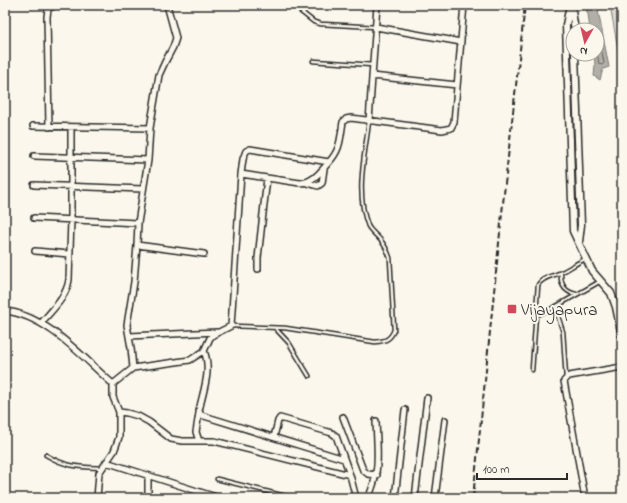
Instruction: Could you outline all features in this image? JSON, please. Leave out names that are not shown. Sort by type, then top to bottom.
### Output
[{"type":"street","points":[[48,127],[47,17],[48,9],[55,5]]},
{"type":"street","points":[[133,368],[128,319],[134,282],[138,245],[138,223],[148,160],[150,128],[160,75],[164,62],[173,47],[176,38],[167,5]]},
{"type":"street","points":[[369,121],[377,5]]},
{"type":"street","points":[[307,183],[313,179],[337,154],[340,145],[343,122],[346,119],[350,118],[442,130],[451,128],[454,122],[464,5]]},
{"type":"street","points":[[570,5],[573,22]]},
{"type":"street","points":[[570,5],[566,24],[572,231],[579,242],[592,271],[611,293],[622,336]]},
{"type":"street","points":[[376,27],[460,42]]},
{"type":"street","points":[[575,62],[581,225],[579,242]]},
{"type":"street","points":[[372,76],[457,85]]},
{"type":"street","points":[[33,126],[71,128],[150,128]]},
{"type":"street","points":[[41,323],[63,296],[67,289],[69,280],[72,186],[71,128]]},
{"type":"street","points":[[113,384],[133,368],[190,360],[204,351],[210,338],[218,332],[232,326],[241,174],[244,154],[246,151],[250,149],[329,162]]},
{"type":"street","points":[[34,156],[148,160]]},
{"type":"street","points":[[241,174],[307,183],[318,186],[322,182],[324,168],[320,161]]},
{"type":"street","points":[[258,269],[267,178]]},
{"type":"street","points":[[34,185],[143,190]]},
{"type":"street","points":[[34,218],[138,223]]},
{"type":"street","points":[[138,245],[204,254]]},
{"type":"street","points":[[35,252],[69,254]]},
{"type":"street","points":[[5,311],[24,314],[41,323],[70,344],[113,384],[113,396],[118,412],[119,437],[114,451],[102,468],[98,480],[97,498]]},
{"type":"street","points":[[129,336],[218,332]]},
{"type":"street","points":[[200,441],[196,432],[208,366],[204,351]]},
{"type":"street","points":[[585,498],[564,385],[566,378],[569,376],[622,367]]},
{"type":"street","points":[[415,498],[427,398]]},
{"type":"street","points":[[395,498],[405,410]]},
{"type":"street","points":[[118,412],[127,412],[138,416],[149,422],[171,439],[182,441],[214,441],[350,475]]},
{"type":"street","points":[[199,413],[202,416],[344,459]]},
{"type":"street","points":[[343,417],[363,470],[368,474],[377,475]]},
{"type":"street","points":[[274,437],[280,418],[328,431],[336,436],[350,475],[356,498]]},
{"type":"street","points":[[435,498],[445,420]]},
{"type":"street","points":[[368,498],[377,475],[378,459],[376,421]]},
{"type":"street","points":[[106,462],[219,498]]},
{"type":"street","points":[[148,476],[148,498]]},
{"type":"street","points":[[196,491],[196,498]]},
{"type":"lane","points":[[300,11],[314,22],[321,24],[376,27]]},
{"type":"lane","points":[[313,61],[373,65]]},
{"type":"lane","points":[[232,326],[275,328],[375,342],[384,341],[391,337],[394,330],[390,258],[388,250],[369,228],[364,213],[362,200],[363,172],[369,121]]},
{"type":"lane","points":[[532,370],[537,292],[540,282],[586,258]]},
{"type":"lane","points":[[561,272],[561,282],[565,290],[576,294]]},
{"type":"lane","points":[[535,316],[555,307],[600,281]]},
{"type":"lane","points":[[555,307],[563,332],[566,378]]},
{"type":"lane","points":[[275,328],[289,344],[309,376]]},
{"type":"lane","points":[[46,455],[56,461],[71,466],[102,468]]},
{"type":"lane","points":[[217,479],[293,498]]},
{"type":"shaded area","points":[[610,5],[622,5],[622,72]]},
{"type":"water","points":[[584,5],[597,5],[600,22],[589,22],[588,14]]},
{"type":"water","points":[[605,46],[609,67],[603,69],[600,80],[594,76],[595,62],[605,62]]},
{"type":"railway","points":[[473,498],[525,5]]},
{"type":"place","name":"Vijayapura","points":[[512,309]]}]
